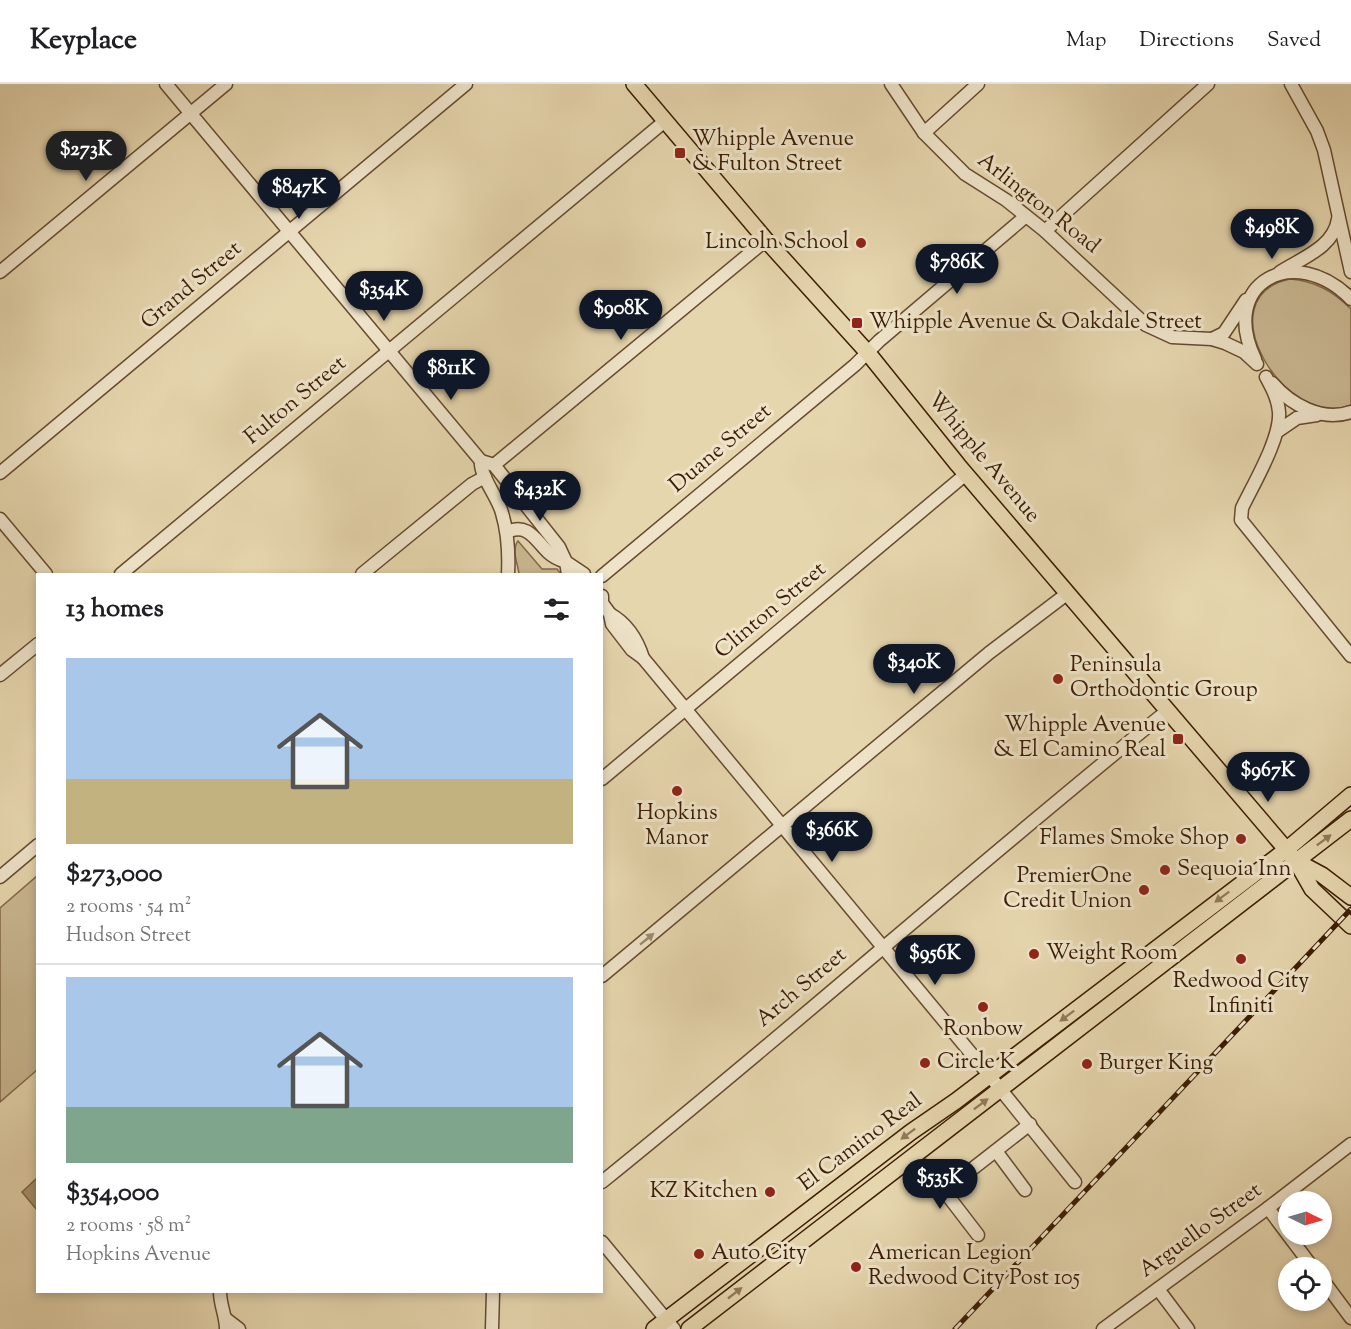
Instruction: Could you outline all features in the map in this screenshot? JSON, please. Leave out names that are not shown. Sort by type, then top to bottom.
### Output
[{"type":"main road","name":"Whipple Avenue","points":[[634,84],[766,240],[868,353],[966,474],[1291,855],[1312,889],[1351,926]]},
{"type":"main road","name":"El Camino Real","points":[[689,1329],[1001,1089],[1291,855],[1351,795]]},
{"type":"main road","name":"El Camino Real","points":[[665,1326],[911,1132],[1291,855],[1351,819]]},
{"type":"main road","name":"Whipple Avenue","points":[[1291,855],[1351,897]]},
{"type":"street","points":[[166,84],[481,460],[494,465],[558,547],[567,568]]},
{"type":"street","points":[[0,272],[226,84]]},
{"type":"street","name":"Grand Street","points":[[0,473],[466,84]]},
{"type":"street","name":"Arlington Road","points":[[891,84],[924,133],[965,174],[1045,231],[1146,325],[1172,337],[1212,339],[1235,347],[1257,364]]},
{"type":"street","points":[[924,133],[978,84]]},
{"type":"street","points":[[1045,231],[1208,84]]},
{"type":"street","points":[[1291,84],[1317,131],[1324,150],[1351,272]]},
{"type":"street","name":"Fulton Street","points":[[122,573],[665,121]]},
{"type":"street","points":[[1212,339],[1224,333],[1252,291],[1327,241],[1336,227],[1338,211]]},
{"type":"street","name":"Duane Street","points":[[603,575],[868,353],[1026,216]]},
{"type":"street","points":[[494,465],[766,240]]},
{"type":"street","points":[[1351,299],[1336,286],[1313,275],[1289,271],[1270,277],[1256,288],[1246,311],[1245,324],[1247,338],[1257,364],[1276,387],[1298,405],[1329,415],[1351,418]]},
{"type":"street","points":[[1266,376],[1277,400],[1278,431],[1242,507],[1241,520],[1351,656]]},
{"type":"street","points":[[1278,431],[1297,418],[1351,412]]},
{"type":"street","points":[[481,460],[480,468],[499,501],[507,532],[508,573]]},
{"type":"street","name":"Clinton Street","points":[[603,778],[966,474]]},
{"type":"street","points":[[363,573],[472,483],[485,477],[498,481],[508,494],[518,495]]},
{"type":"street","points":[[0,519],[45,573]]},
{"type":"street","points":[[507,532],[520,528],[528,530],[551,556],[567,568],[581,573]]},
{"type":"street","points":[[603,975],[783,827],[848,769],[988,653],[1068,593]]},
{"type":"street","points":[[603,604],[610,614],[622,620],[637,641],[643,658],[990,1075],[1075,1182]]},
{"type":"street","points":[[0,675],[36,646]]},
{"type":"street","name":"Arch Street","points":[[603,1181],[1017,833],[1167,711]]},
{"type":"street","points":[[0,877],[36,847]]},
{"type":"street","points":[[944,1191],[1030,1124]]},
{"type":"street","name":"Arguello Street","points":[[1103,1329],[1351,1144]]},
{"type":"street","points":[[996,1151],[1025,1190]]},
{"type":"street","points":[[925,1166],[978,1235]]},
{"type":"street","points":[[1268,1208],[1305,1257]]},
{"type":"street","points":[[603,1243],[665,1326]]},
{"type":"street","points":[[1158,1289],[1188,1329]]},
{"type":"street","points":[[1332,1292],[1351,1318]]},
{"type":"street","points":[[220,1293],[226,1324],[239,1329]]},
{"type":"street","points":[[492,1329],[493,1293]]},
{"type":"shaded area","points":[[1290,279],[1308,282],[1323,288],[1351,309],[1351,405],[1326,408],[1302,399],[1280,381],[1264,358],[1254,334],[1254,310],[1265,291]]},
{"type":"shaded area","points":[[518,541],[542,569],[557,569],[560,573],[519,573],[516,545]]},
{"type":"shaded area","points":[[36,877],[36,1071],[0,1102],[0,908]]},
{"type":"shaded area","points":[[36,1179],[36,1209],[22,1192]]},
{"type":"railway","points":[[955,1329],[1351,909]]},
{"type":"place","name":"Whipple Avenue & Fulton Street","points":[[680,153]]},
{"type":"place","name":"Lincoln School","points":[[861,243]]},
{"type":"place","name":"Whipple Avenue & Oakdale Street","points":[[857,323]]},
{"type":"place","name":"Peninsula Orthodontic Group","points":[[1058,679]]},
{"type":"place","name":"Whipple Avenue & El Camino Real","points":[[1178,739]]},
{"type":"place","name":"Hopkins Manor","points":[[677,791]]},
{"type":"place","name":"Flames Smoke Shop","points":[[1241,839]]},
{"type":"place","name":"Sequoia Inn","points":[[1165,870]]},
{"type":"place","name":"PremierOne Credit Union","points":[[1144,890]]},
{"type":"place","name":"Weight Room","points":[[1034,954]]},
{"type":"place","name":"Redwood City Infiniti","points":[[1241,959]]},
{"type":"place","name":"Ronbow","points":[[983,1007]]},
{"type":"place","name":"Circle K","points":[[925,1063]]},
{"type":"place","name":"Burger King","points":[[1087,1064]]},
{"type":"place","name":"KZ Kitchen","points":[[770,1192]]},
{"type":"place","name":"Auto City","points":[[699,1254]]},
{"type":"place","name":"American Legion Redwood City Post 105","points":[[856,1267]]}]
